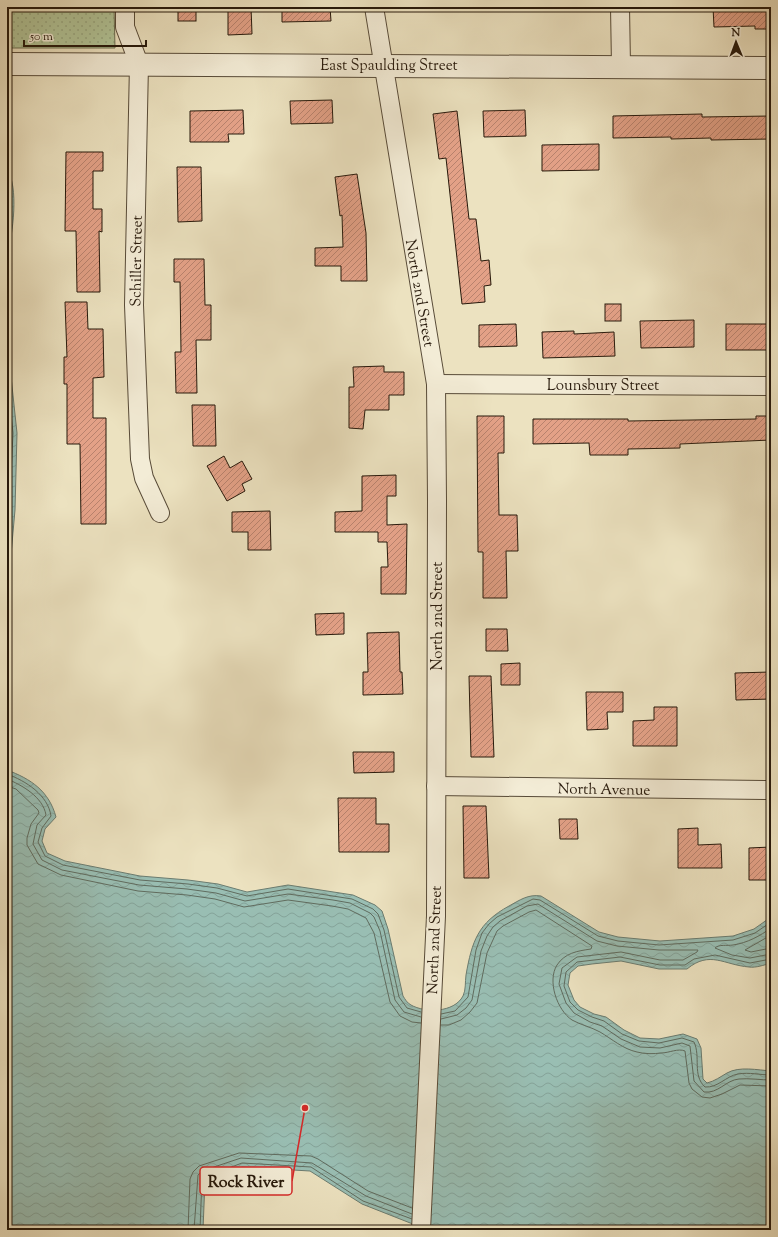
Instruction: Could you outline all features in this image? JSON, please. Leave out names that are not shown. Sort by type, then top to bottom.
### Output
[{"type":"street","name":"Schiller Street","points":[[124,7],[125,28],[139,64],[134,305],[140,459],[144,478],[160,513]]},
{"type":"street","name":"North 2nd Street","points":[[374,7],[436,384],[436,916],[421,1230]]},
{"type":"street","points":[[620,7],[621,66]]},
{"type":"street","name":"East Spaulding Street","points":[[7,64],[621,66],[771,68]]},
{"type":"street","name":"Lounsbury Street","points":[[436,384],[771,386]]},
{"type":"street","name":"North Avenue","points":[[436,786],[771,790]]},
{"type":"green space","points":[[7,7],[114,7],[115,48],[7,48]]},
{"type":"water","points":[[7,170],[11,177],[13,187],[14,211],[7,254]]},
{"type":"water","points":[[7,339],[17,433],[15,510],[7,599]]},
{"type":"water","points":[[7,770],[24,777],[38,787],[49,800],[56,817],[45,829],[42,841],[47,853],[65,861],[140,876],[218,884],[247,892],[288,885],[353,895],[375,905],[382,911],[388,929],[403,996],[406,1001],[417,1008],[439,1010],[453,1006],[459,1002],[464,994],[471,952],[483,926],[498,912],[524,898],[541,896],[599,932],[618,937],[660,941],[733,936],[754,929],[771,917],[771,963],[752,967],[740,966],[710,959],[695,963],[687,969],[659,969],[621,961],[592,964],[578,966],[570,973],[568,985],[574,1000],[580,1007],[594,1014],[606,1017],[624,1030],[640,1038],[659,1039],[683,1034],[697,1039],[701,1048],[703,1079],[707,1083],[727,1073],[737,1070],[749,1069],[771,1071],[771,1230],[428,1230],[362,1204],[310,1171],[242,1167],[205,1180],[203,1230],[7,1230]]},
{"type":"building","points":[[178,7],[196,7],[196,21],[178,21]]},
{"type":"building","points":[[228,7],[251,7],[252,34],[228,35]]},
{"type":"building","points":[[282,7],[330,7],[331,21],[282,22]]},
{"type":"building","points":[[713,7],[771,7],[771,29],[755,29],[755,26],[714,27]]},
{"type":"building","points":[[332,100],[333,123],[291,124],[290,101]]},
{"type":"building","points":[[243,110],[244,134],[228,134],[229,142],[190,142],[190,111]]},
{"type":"building","points":[[525,110],[526,136],[484,137],[483,111]]},
{"type":"building","points":[[457,111],[469,219],[476,219],[481,261],[489,260],[491,285],[484,286],[485,302],[462,304],[446,158],[439,159],[433,114]]},
{"type":"building","points":[[702,114],[702,117],[771,116],[771,139],[711,140],[711,138],[671,139],[671,137],[613,138],[613,116]]},
{"type":"building","points":[[599,144],[599,170],[542,171],[542,145]]},
{"type":"building","points":[[66,152],[103,152],[103,171],[93,171],[93,209],[102,209],[102,232],[99,231],[100,292],[77,292],[76,231],[65,231]]},
{"type":"building","points":[[177,167],[201,167],[202,221],[178,222]]},
{"type":"building","points":[[357,174],[366,233],[367,281],[341,281],[341,266],[315,266],[315,248],[343,247],[342,215],[340,216],[335,177]]},
{"type":"building","points":[[174,259],[204,259],[205,305],[211,305],[211,340],[196,340],[197,393],[176,393],[175,352],[181,352],[180,282],[174,282]]},
{"type":"building","points":[[65,302],[87,302],[88,329],[103,329],[104,377],[93,378],[93,418],[106,418],[106,524],[81,524],[80,444],[67,444],[67,384],[64,384],[64,357],[67,357]]},
{"type":"building","points":[[605,304],[621,304],[621,321],[605,321]]},
{"type":"building","points":[[694,320],[694,347],[641,348],[640,321]]},
{"type":"building","points":[[516,324],[517,346],[479,347],[479,325]]},
{"type":"building","points":[[726,324],[771,324],[771,350],[726,350]]},
{"type":"building","points":[[574,331],[574,334],[614,332],[615,356],[543,358],[542,332]]},
{"type":"building","points":[[384,366],[384,372],[404,372],[404,395],[389,395],[389,410],[365,410],[363,429],[349,428],[349,387],[354,387],[353,367]]},
{"type":"building","points":[[192,405],[215,405],[216,446],[193,446]]},
{"type":"building","points":[[477,416],[504,416],[504,453],[498,453],[499,515],[517,515],[518,551],[506,551],[507,598],[483,598],[483,552],[478,552]]},
{"type":"building","points":[[756,416],[771,416],[771,440],[680,444],[680,448],[628,449],[628,455],[590,455],[589,443],[533,444],[533,419],[628,419],[628,421],[756,419]]},
{"type":"building","points":[[224,456],[230,468],[242,461],[252,479],[242,484],[245,491],[227,501],[207,466]]},
{"type":"building","points":[[396,475],[396,496],[387,496],[387,525],[407,524],[406,594],[381,594],[381,567],[388,567],[387,542],[378,542],[378,532],[335,532],[335,512],[362,511],[362,476]]},
{"type":"building","points":[[270,511],[271,550],[248,550],[248,532],[232,532],[232,512]]},
{"type":"building","points":[[344,613],[344,634],[316,635],[315,614]]},
{"type":"building","points":[[486,629],[507,629],[508,651],[486,651]]},
{"type":"building","points":[[399,632],[400,672],[402,672],[403,694],[363,695],[363,672],[368,672],[367,633]]},
{"type":"building","points":[[520,663],[520,685],[501,685],[501,664]]},
{"type":"building","points":[[771,672],[771,699],[736,700],[735,673]]},
{"type":"building","points":[[469,676],[491,676],[494,757],[471,757]]},
{"type":"building","points":[[586,692],[623,692],[623,712],[607,712],[608,729],[587,730]]},
{"type":"building","points":[[654,707],[677,707],[677,746],[633,746],[633,721],[654,720]]},
{"type":"building","points":[[353,752],[394,752],[394,772],[354,773]]},
{"type":"building","points":[[338,798],[376,798],[376,824],[389,824],[389,852],[339,852]]},
{"type":"building","points":[[463,806],[486,806],[489,878],[464,878]]},
{"type":"building","points":[[559,819],[577,819],[578,839],[560,839]]},
{"type":"building","points":[[698,828],[698,845],[721,844],[722,868],[678,868],[678,829]]},
{"type":"building","points":[[771,847],[771,880],[749,880],[749,848]]},
{"type":"place","name":"Rock River","points":[[305,1108]]}]
